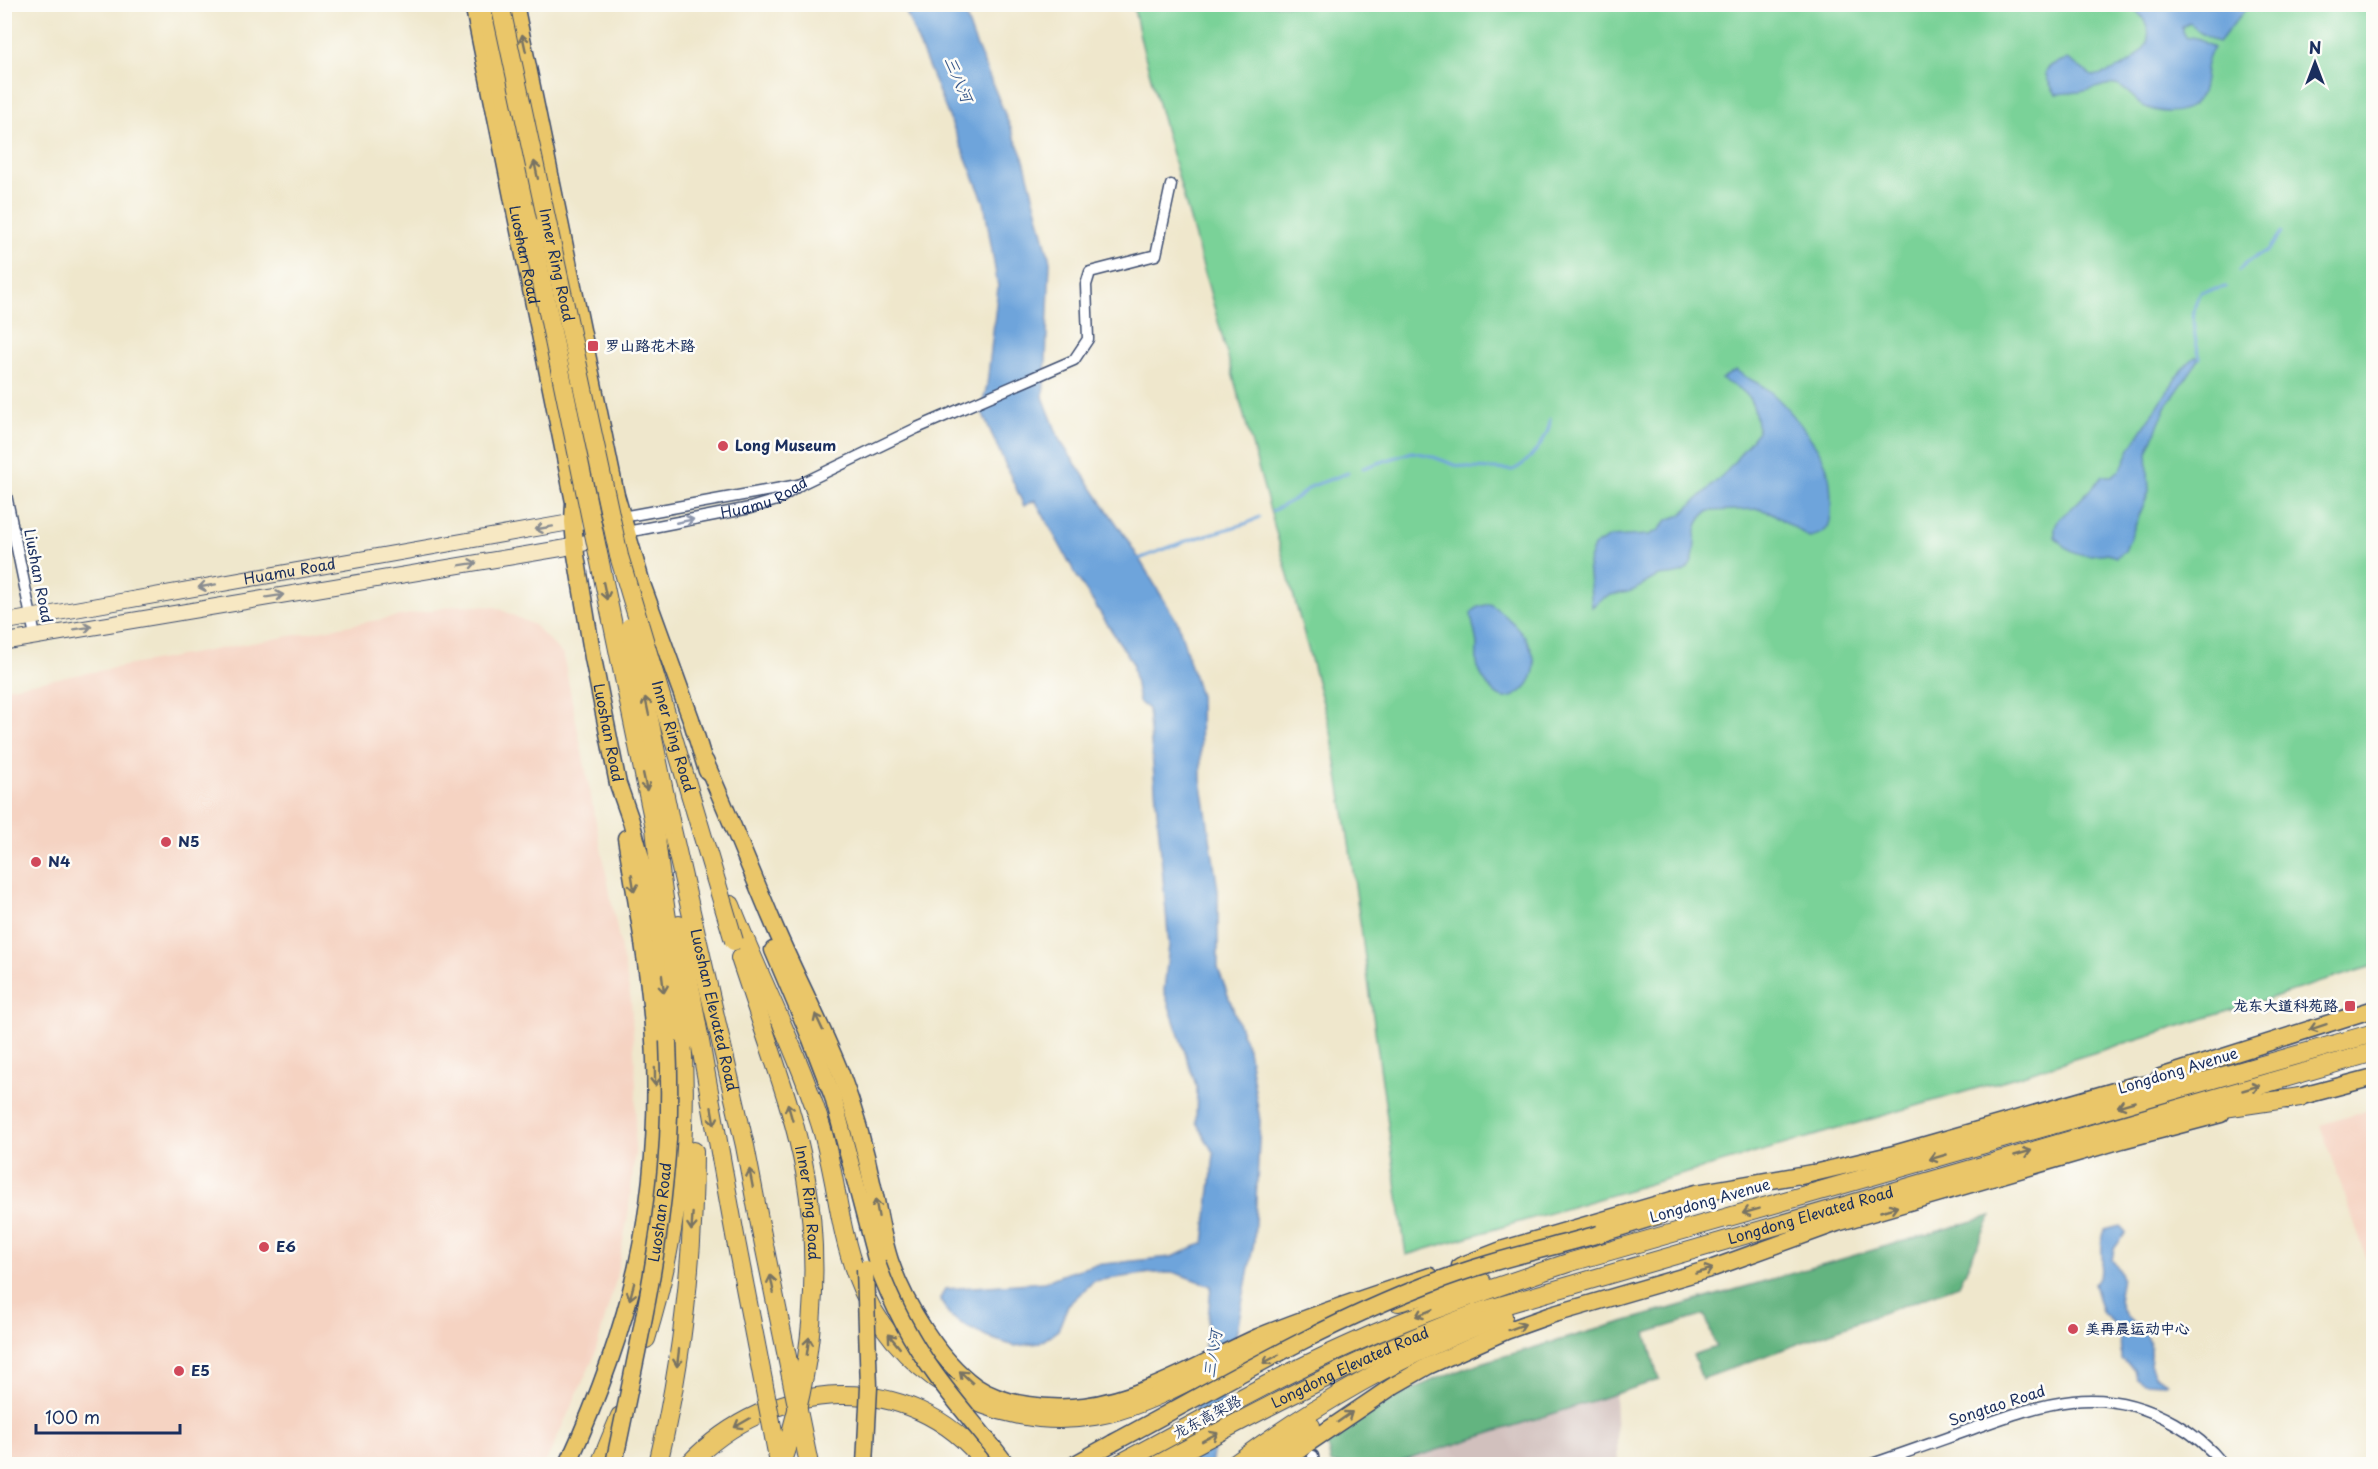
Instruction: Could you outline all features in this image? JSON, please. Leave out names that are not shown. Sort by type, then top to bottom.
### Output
[{"type":"highway","name":"Inner Ring Road","points":[[486,4],[663,826],[660,881],[681,1022],[684,1076],[683,1154],[677,1205],[661,1285],[631,1385],[600,1464]]},
{"type":"highway","name":"Inner Ring Road","points":[[500,4],[619,556],[697,820],[790,1111],[802,1162],[809,1202],[813,1259],[809,1340],[794,1420],[780,1464]]},
{"type":"highway","name":"Luoshan Elevated Road","points":[[619,556],[670,879],[736,1241],[780,1464]]},
{"type":"highway","points":[[697,820],[743,938],[804,1078],[829,1155],[850,1254],[863,1292],[883,1328],[907,1356],[964,1397],[1025,1416],[1063,1418],[1092,1416],[1277,1342],[1406,1300],[1571,1262]]},
{"type":"highway","name":"Luoshan Elevated Road","points":[[663,826],[742,1134],[809,1464]]},
{"type":"highway","points":[[658,1464],[676,1369],[687,1279],[694,1170],[692,996]]},
{"type":"highway","name":"Longdong Elevated Road","points":[[1261,1410],[1357,1361],[1483,1311],[2134,1121],[2306,1062],[2373,1033]]},
{"type":"highway","name":"Longdong Elevated Road","points":[[1263,1386],[1400,1322],[1477,1293],[1571,1262],[2284,1059],[2306,1062],[2373,1052]]},
{"type":"highway","points":[[2124,1089],[2284,1059]]},
{"type":"highway","points":[[2134,1121],[2300,1097]]},
{"type":"highway","points":[[1235,1464],[1257,1460],[1388,1369],[1500,1317],[1665,1257]]},
{"type":"highway","name":"龙东高架路","points":[[1119,1464],[1263,1386]]},
{"type":"highway","points":[[689,1464],[725,1432],[751,1417],[780,1405],[816,1396],[850,1395],[880,1398],[910,1407],[938,1420],[959,1434],[986,1464]]},
{"type":"highway","name":"龙东高架路","points":[[1159,1464],[1261,1410]]},
{"type":"main road","name":"Luoshan Road","points":[[473,4],[574,502],[573,522],[582,543],[593,658],[618,784],[632,821],[646,876],[659,950],[668,1041],[669,1128],[660,1217],[647,1305],[614,1464]]},
{"type":"main road","points":[[516,4],[625,525],[642,584],[705,761],[771,919],[821,1024],[841,1075],[863,1141],[884,1243],[891,1263],[911,1308],[926,1331],[943,1353],[974,1385],[995,1396],[1016,1402],[1051,1407],[1083,1406],[1139,1397],[1256,1338],[1504,1249],[1696,1193],[1812,1173]]},
{"type":"main road","name":"Huamu Road","points":[[4,622],[573,522],[625,525]]},
{"type":"main road","name":"Huamu Road","points":[[4,642],[582,543],[625,525]]},
{"type":"main road","points":[[582,543],[642,584]]},
{"type":"main road","points":[[705,761],[721,818],[743,878],[824,1070],[841,1123],[860,1226],[866,1295],[868,1387],[865,1464]]},
{"type":"main road","points":[[568,1464],[604,1380],[626,1313],[644,1238],[652,1166],[655,1094],[652,1019],[645,958],[618,784]]},
{"type":"main road","name":"Longdong Avenue","points":[[1075,1464],[1294,1347],[1399,1296],[1467,1270],[1812,1173],[1894,1154],[2124,1089],[2373,1009]]},
{"type":"main road","points":[[1281,1464],[1351,1413],[1402,1381],[1463,1349],[1551,1315],[1713,1268],[1837,1223],[2205,1118],[2300,1097],[2373,1077]]},
{"type":"main road","points":[[849,1160],[877,1263],[895,1308],[934,1373],[1006,1464]]},
{"type":"street","points":[[801,484],[967,405],[1074,360],[1088,339],[1086,285],[1090,272],[1156,255],[1171,185]]},
{"type":"street","name":"Huamu Road","points":[[625,525],[750,508],[777,500],[801,484]]},
{"type":"street","name":"Huamu Road","points":[[625,525],[775,488],[801,484]]},
{"type":"street","name":"Liushan Road","points":[[4,485],[35,636]]},
{"type":"street","name":"Songtao Road","points":[[1872,1464],[2029,1408],[2084,1399],[2110,1400],[2135,1405],[2162,1416],[2184,1428],[2223,1464]]},
{"type":"shaded area","points":[[460,605],[495,607],[534,625],[563,655],[631,1000],[636,1084],[635,1153],[628,1216],[615,1283],[594,1357],[545,1464],[5,1464],[5,688]]},
{"type":"shaded area","points":[[2374,1109],[2373,1276],[2320,1125]]},
{"type":"shaded area","points":[[1615,1394],[1618,1464],[1393,1464]]},
{"type":"green space","points":[[1133,5],[2373,5],[2373,966],[2019,1076],[1406,1255],[1350,849],[1331,732],[1142,45]]},
{"type":"green space","points":[[1991,1216],[1959,1285],[1702,1379],[1693,1355],[1716,1347],[1705,1315],[1646,1333],[1659,1380],[1393,1464],[1331,1464],[1327,1443],[1390,1400],[1433,1380],[1477,1364]]},
{"type":"water","name":"三八河","points":[[903,5],[962,5],[1024,160],[1050,261],[1043,397],[1060,441],[1127,539],[1178,623],[1200,696],[1201,779],[1218,890],[1218,968],[1248,1049],[1260,1121],[1254,1242],[1211,1464],[1187,1464],[1207,1332],[1211,1286],[1176,1273],[1151,1273],[1094,1281],[1068,1305],[1058,1330],[1040,1343],[1014,1346],[967,1327],[949,1315],[940,1299],[945,1289],[1044,1282],[1094,1265],[1171,1257],[1204,1244],[1214,1154],[1196,1122],[1197,1088],[1164,991],[1169,945],[1148,709],[1139,702],[1132,662],[1079,580],[1035,500],[1024,506],[981,410],[987,385],[998,287],[984,202]]},
{"type":"water","points":[[2129,5],[2249,5],[2218,43],[2199,32],[2190,23],[2182,27],[2185,36],[2196,38],[2214,48],[2207,61],[2202,91],[2199,98],[2189,108],[2170,112],[2151,109],[2145,107],[2124,89],[2112,84],[2081,92],[2056,94],[2046,75],[2048,68],[2053,65],[2068,59],[2092,76],[2120,67],[2133,60],[2142,51],[2148,41],[2148,29],[2142,17]]},
{"type":"water","points":[[2195,357],[2200,358],[2166,407],[2147,452],[2149,491],[2125,551],[2116,557],[2105,554],[2083,555],[2062,544],[2055,537],[2058,520],[2103,476],[2112,476],[2121,469],[2131,447],[2182,369]]},
{"type":"water","points":[[1736,370],[1775,396],[1800,424],[1821,454],[1827,468],[1830,486],[1831,515],[1827,529],[1809,537],[1772,513],[1759,509],[1709,511],[1698,524],[1693,557],[1686,570],[1677,574],[1659,576],[1634,590],[1608,596],[1592,607],[1588,563],[1594,546],[1610,537],[1649,535],[1659,530],[1667,520],[1681,515],[1728,470],[1758,431],[1748,396],[1721,379]]},
{"type":"water","points":[[1490,604],[1519,630],[1533,653],[1532,677],[1522,691],[1510,698],[1500,697],[1492,690],[1477,664],[1471,613],[1478,607]]},
{"type":"water","points":[[2120,1226],[2126,1232],[2114,1249],[2112,1260],[2122,1279],[2119,1291],[2120,1304],[2128,1318],[2146,1334],[2150,1342],[2150,1365],[2155,1375],[2167,1382],[2163,1384],[2143,1383],[2136,1378],[2134,1369],[2121,1359],[2120,1332],[2102,1312],[2094,1284],[2101,1270],[2105,1230]]},
{"type":"waterway","points":[[2239,270],[2269,249],[2281,233]]},
{"type":"waterway","points":[[2200,358],[2193,324],[2197,300],[2201,292],[2226,287]]},
{"type":"waterway","points":[[1363,468],[1412,452],[1471,468],[1513,470],[1526,462],[1538,449],[1546,434],[1550,419]]},
{"type":"waterway","points":[[1272,511],[1295,499],[1312,486],[1348,473]]},
{"type":"waterway","points":[[1136,560],[1183,542],[1248,523],[1259,517]]},
{"type":"place","name":"罗山路花木路","points":[[593,346]]},
{"type":"place","name":"Long Museum","points":[[723,446]]},
{"type":"place","name":"N5","points":[[166,842]]},
{"type":"place","name":"N4","points":[[36,862]]},
{"type":"place","name":"龙东大道科苑路","points":[[2350,1006]]},
{"type":"place","name":"E6","points":[[264,1247]]},
{"type":"place","name":"美再晨运动中心","points":[[2073,1329]]},
{"type":"place","name":"E5","points":[[179,1371]]}]
